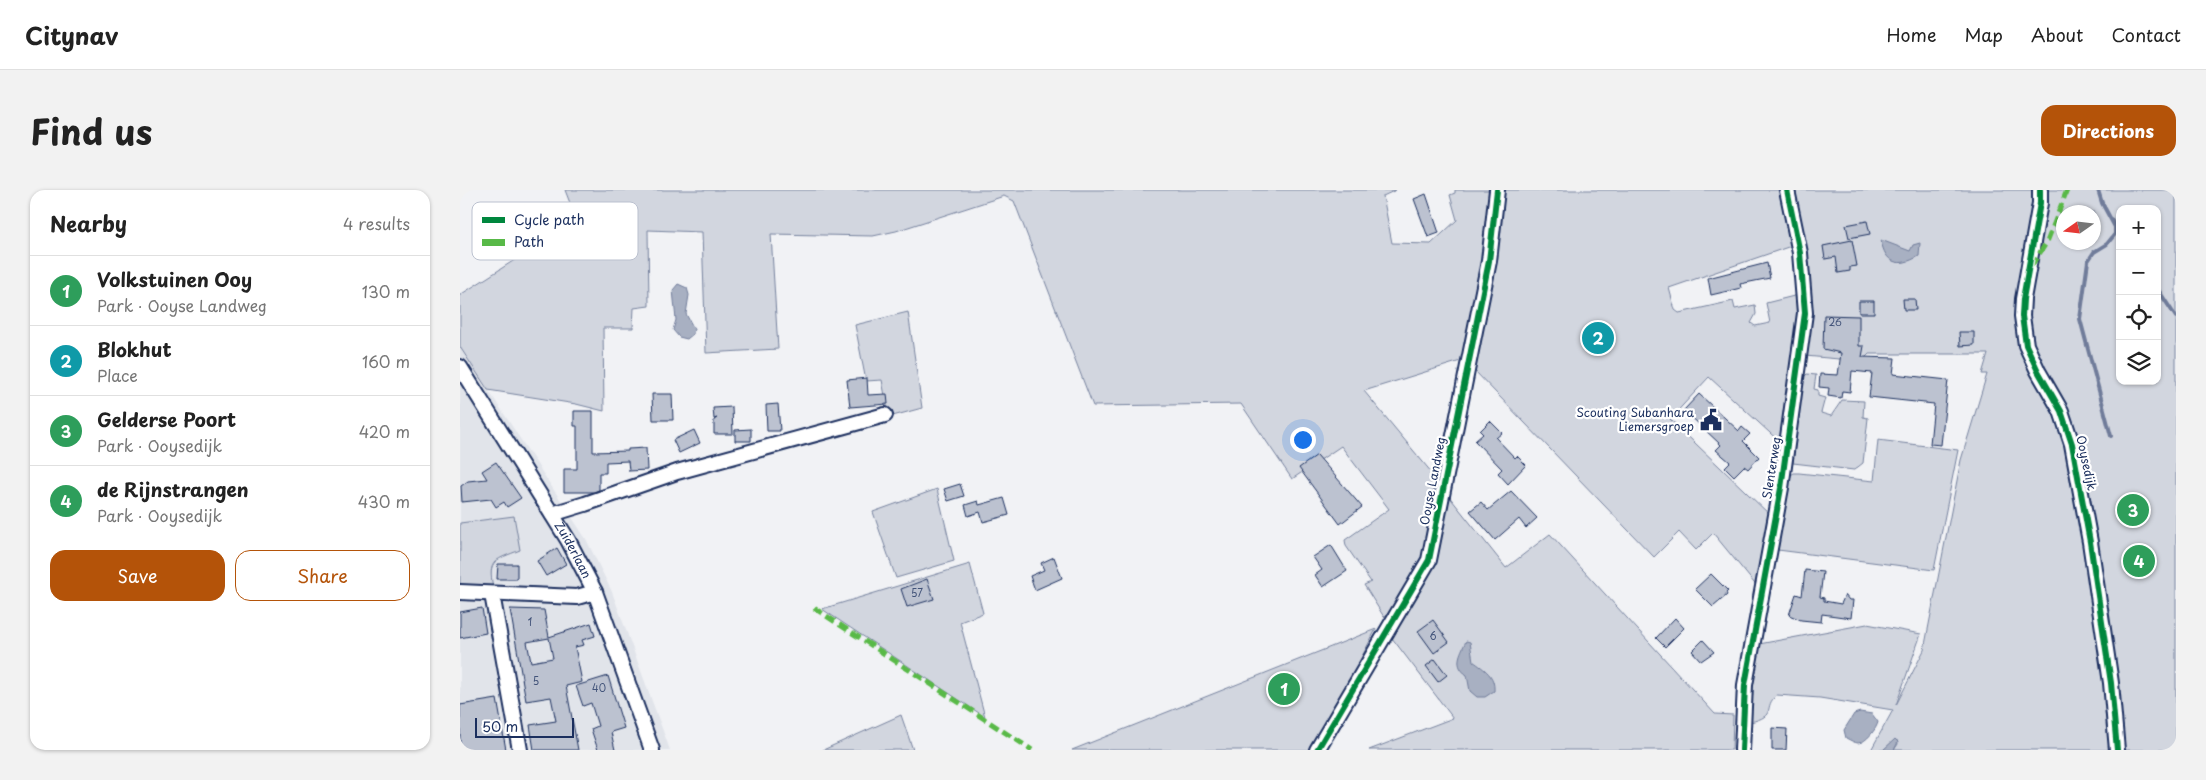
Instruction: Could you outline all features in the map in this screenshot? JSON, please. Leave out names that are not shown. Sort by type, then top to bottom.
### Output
[{"type":"street","name":"Ooyse Landweg","points":[[1317,750],[1429,560],[1489,261],[1497,190]]},
{"type":"street","name":"Slenterweg","points":[[1742,750],[1745,685],[1783,474],[1805,313],[1800,253],[1787,190]]},
{"type":"street","name":"Ooysedijk","points":[[2040,190],[2040,203],[2022,299],[2026,345],[2038,372],[2061,411],[2072,444],[2110,674],[2118,750]]},
{"type":"street","name":"Zuiderlaan","points":[[460,367],[568,540],[595,592],[652,750]]},
{"type":"street","points":[[552,514],[686,469],[885,415]]},
{"type":"street","points":[[460,592],[577,597],[595,592]]},
{"type":"street","points":[[492,594],[520,750]]},
{"type":"shaded area","points":[[565,190],[1396,190],[1383,196],[1392,243],[1431,244],[1457,220],[1450,195],[1455,193],[1455,190],[1494,190],[1467,359],[1364,391],[1442,485],[1429,547],[1408,595],[1384,617],[1364,585],[1371,582],[1346,546],[1345,540],[1389,509],[1341,446],[1292,479],[1241,404],[1093,406],[1014,201],[1004,196],[896,231],[873,236],[771,234],[778,349],[706,353],[702,232],[648,230],[649,306],[634,308],[633,328],[603,328],[604,411],[576,404],[488,390],[460,347],[460,295],[514,260],[638,260],[638,202],[570,202]]},
{"type":"shaded area","points":[[1502,190],[1782,190],[1794,245],[1669,288],[1675,310],[1679,313],[1733,301],[1735,309],[1755,305],[1756,314],[1751,323],[1755,326],[1770,323],[1766,303],[1798,295],[1798,329],[1782,444],[1709,377],[1670,419],[1771,516],[1759,589],[1713,533],[1696,550],[1679,532],[1654,557],[1472,368]]},
{"type":"shaded area","points":[[1792,190],[2036,190],[2019,320],[2061,419],[2075,476],[2114,750],[1894,750],[1898,744],[1897,740],[1883,750],[1871,750],[1893,710],[1820,698],[1777,695],[1770,703],[1767,714],[1764,717],[1750,722],[1749,696],[1759,644],[1867,624],[1921,634],[1896,705],[1924,650],[1961,460],[1987,374],[1982,374],[1988,354],[1869,354],[1862,361],[1805,356],[1809,315],[1808,294]]},
{"type":"shaded area","points":[[2045,190],[2176,190],[2176,750],[2124,750],[2121,716],[2077,442],[2032,352],[2027,299]]},
{"type":"shaded area","points":[[908,312],[922,408],[889,417],[882,380],[866,381],[855,325]]},
{"type":"shaded area","points":[[460,347],[586,539],[612,592],[670,750],[460,750]]},
{"type":"shaded area","points":[[1807,374],[1816,375],[1814,389],[1818,390],[1818,396],[1825,398],[1821,413],[1831,416],[1842,400],[1864,401],[1863,417],[1868,418],[1863,463],[1854,470],[1793,463],[1803,378]]},
{"type":"shaded area","points":[[1878,440],[1958,450],[1934,570],[1778,550],[1789,476],[1799,473],[1874,481]]},
{"type":"shaded area","points":[[937,489],[954,561],[896,578],[873,512]]},
{"type":"shaded area","points":[[1448,495],[1506,568],[1550,534],[1715,714],[1733,715],[1732,750],[1369,750],[1453,718],[1392,638],[1431,559]]},
{"type":"shaded area","points":[[514,516],[520,550],[495,562],[491,571],[493,587],[460,586],[460,523]]},
{"type":"shaded area","points":[[970,564],[983,613],[960,622],[985,717],[822,609]]},
{"type":"shaded area","points":[[1376,629],[1314,750],[1072,750]]},
{"type":"shaded area","points":[[901,715],[913,750],[823,750]]},
{"type":"water","points":[[1881,240],[1910,251],[1913,245],[1920,243],[1919,256],[1905,262],[1894,262],[1886,254]]},
{"type":"water","points":[[678,284],[687,288],[689,295],[686,314],[694,329],[693,334],[687,339],[679,337],[673,330],[676,320],[673,290]]},
{"type":"water","points":[[1466,641],[1470,642],[1473,661],[1488,673],[1493,681],[1494,691],[1485,697],[1477,697],[1470,691],[1467,675],[1460,667],[1459,659]]},
{"type":"water","points":[[1860,712],[1872,714],[1878,722],[1871,735],[1858,743],[1846,738],[1844,730],[1854,714]]},
{"type":"water","points":[[1895,739],[1898,742],[1894,750],[1883,750]]},
{"type":"building","points":[[1426,194],[1439,233],[1428,237],[1414,199]]},
{"type":"building","points":[[1867,221],[1870,234],[1849,238],[1846,225]]},
{"type":"building","points":[[1852,240],[1857,266],[1850,267],[1850,271],[1838,273],[1836,257],[1825,259],[1823,246]]},
{"type":"building","points":[[1767,263],[1770,278],[1740,284],[1741,288],[1711,295],[1708,278]]},
{"type":"building","points":[[1903,299],[1915,299],[1916,310],[1904,310]]},
{"type":"building","points":[[1859,301],[1874,301],[1874,313],[1859,313]]},
{"type":"building","points":[[1824,315],[1859,316],[1859,346],[1864,346],[1862,357],[1895,358],[1893,374],[1948,380],[1941,445],[1930,444],[1934,404],[1869,397],[1872,373],[1852,371],[1850,392],[1842,391],[1841,398],[1828,396],[1829,388],[1819,387],[1820,374],[1838,375],[1841,353],[1823,349]]},
{"type":"building","points":[[1959,332],[1974,332],[1974,345],[1960,346]]},
{"type":"building","points":[[867,378],[868,395],[887,394],[888,404],[850,407],[847,380]]},
{"type":"building","points":[[652,394],[672,394],[673,420],[653,420]]},
{"type":"building","points":[[1699,394],[1739,431],[1742,427],[1750,434],[1743,441],[1759,457],[1748,469],[1744,466],[1734,476],[1725,467],[1730,462],[1716,450],[1721,445],[1684,410]]},
{"type":"building","points":[[778,404],[780,431],[767,431],[766,405]]},
{"type":"building","points":[[732,407],[733,434],[714,434],[714,420],[717,418],[714,419],[713,408]]},
{"type":"building","points":[[574,411],[593,411],[593,452],[628,451],[628,449],[646,448],[647,470],[629,471],[628,461],[606,462],[606,473],[599,473],[599,490],[594,492],[564,492],[564,469],[577,469],[577,426],[574,426]]},
{"type":"building","points":[[1490,421],[1502,433],[1496,438],[1515,458],[1517,456],[1526,465],[1508,484],[1498,473],[1502,469],[1475,441],[1483,434],[1480,431]]},
{"type":"building","points":[[751,429],[751,441],[735,441],[735,430]]},
{"type":"building","points":[[694,430],[700,443],[679,453],[673,440]]},
{"type":"building","points":[[1317,455],[1362,507],[1340,524],[1299,468]]},
{"type":"building","points":[[496,462],[521,498],[507,507],[504,502],[496,507],[491,499],[462,502],[461,486],[468,481],[487,479],[482,471]]},
{"type":"building","points":[[960,484],[964,496],[948,501],[944,489]]},
{"type":"building","points":[[1511,491],[1537,518],[1526,528],[1519,519],[1495,540],[1470,511],[1481,502],[1488,510]]},
{"type":"building","points":[[1004,498],[1009,515],[983,522],[980,512],[968,516],[965,505],[978,501],[979,505]]},
{"type":"building","points":[[1331,545],[1347,571],[1323,587],[1315,575],[1322,570],[1313,557]]},
{"type":"building","points":[[557,548],[566,564],[546,576],[537,561]]},
{"type":"building","points":[[1054,557],[1062,578],[1035,590],[1030,576],[1044,570],[1041,563]]},
{"type":"building","points":[[498,564],[517,564],[517,579],[497,579]]},
{"type":"building","points":[[1805,570],[1823,572],[1820,597],[1824,598],[1824,601],[1841,604],[1845,595],[1849,600],[1853,600],[1851,618],[1822,614],[1821,622],[1801,620],[1789,615],[1796,594],[1802,596]]},
{"type":"building","points":[[1711,574],[1728,591],[1727,595],[1713,607],[1695,589]]},
{"type":"building","points":[[927,579],[934,599],[907,607],[901,589]]},
{"type":"building","points":[[482,608],[486,633],[460,638],[460,612]]},
{"type":"building","points":[[510,609],[544,610],[549,637],[591,623],[595,636],[582,640],[584,645],[575,647],[582,682],[566,686],[578,750],[534,750],[530,725],[556,721],[551,697],[526,701]],"holes":[[[549,638],[553,658],[531,662],[527,642]]]},
{"type":"building","points":[[1675,618],[1684,628],[1665,647],[1656,638]]},
{"type":"building","points":[[1433,620],[1449,642],[1434,653],[1418,631]]},
{"type":"building","points":[[1703,640],[1714,652],[1701,661],[1692,651]]},
{"type":"building","points":[[1435,659],[1447,675],[1438,682],[1426,666]]},
{"type":"building","points":[[608,676],[624,728],[611,732],[615,750],[598,750],[591,729],[598,726],[591,703],[583,706],[576,686]]},
{"type":"building","points":[[497,699],[506,750],[460,750],[460,705]]},
{"type":"building","points":[[1772,728],[1787,729],[1786,750],[1772,750]]},
{"type":"waterway","points":[[2098,190],[2102,203],[2115,227],[2115,234],[2107,244],[2094,252],[2088,261],[2080,319],[2111,436]]},
{"type":"waterway","points":[[2161,294],[2176,317]]},
{"type":"marked path","points":[[2031,266],[2047,242],[2067,190]]},
{"type":"marked path","points":[[814,608],[1032,750]]},
{"type":"cycle path","points":[[1317,750],[1429,560],[1489,261],[1497,190]]},
{"type":"cycle path","points":[[1742,750],[1745,685],[1781,488],[1805,313],[1800,253],[1787,190]]},
{"type":"cycle path","points":[[2040,190],[2040,203],[2023,299],[2022,316],[2026,345],[2038,371],[2061,411],[2072,444],[2090,542],[2111,683],[2117,750]]},
{"type":"place","name":"Blokhut","points":[[1598,338]]},
{"type":"place","name":"Scouting Subanhara Liemersgroep","points":[[1711,420]]},
{"type":"place","name":"Gelderse Poort","points":[[2133,510]]},
{"type":"place","name":"de Rijnstrangen","points":[[2139,561]]},
{"type":"place","name":"Volkstuinen Ooy","points":[[1284,689]]}]
